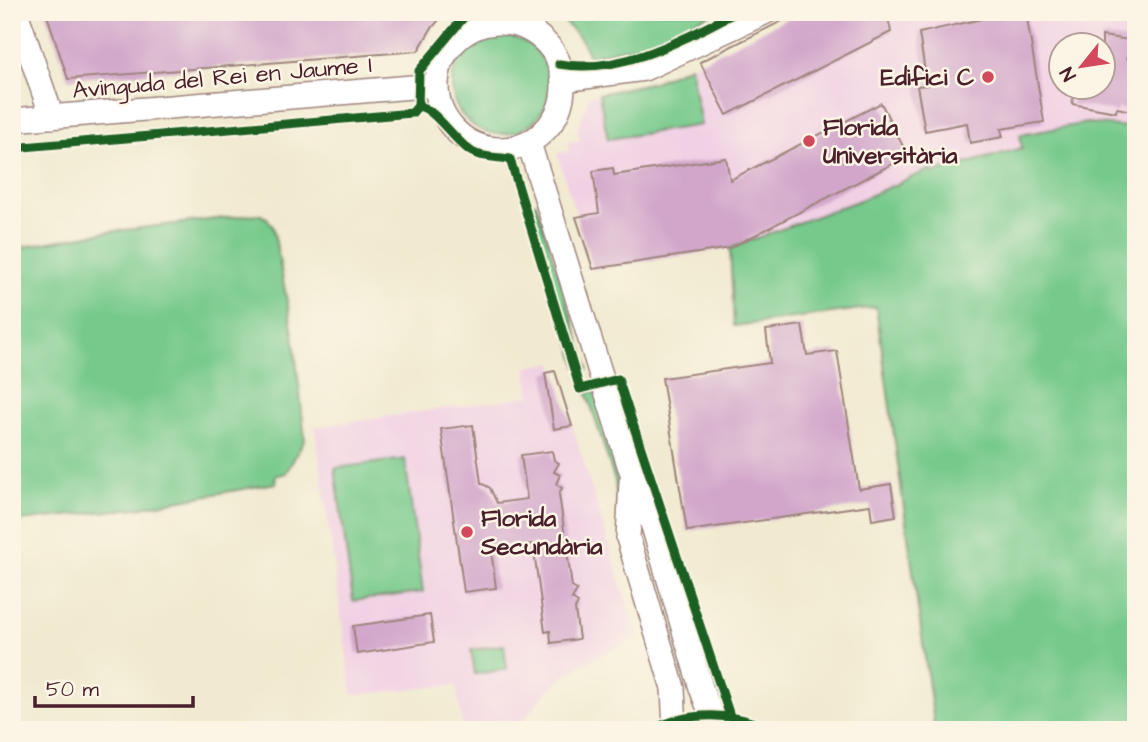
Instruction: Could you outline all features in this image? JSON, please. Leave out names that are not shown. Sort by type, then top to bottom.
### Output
[{"type":"street","points":[[16,12],[52,117]]},
{"type":"street","points":[[563,80],[644,69],[766,12]]},
{"type":"street","points":[[487,18],[516,25],[541,37],[559,64],[563,80],[558,112],[546,130],[529,144],[511,150],[493,150],[475,145],[459,135],[443,113],[436,85],[441,64],[452,45],[487,18]]},
{"type":"street","name":"Avinguda del Rei en Jaume I","points":[[12,120],[436,85]]},
{"type":"street","points":[[529,144],[629,465],[653,526],[716,727],[739,730]]},
{"type":"street","points":[[629,465],[631,496],[628,538],[673,688],[675,730]]},
{"type":"shaded area","name":"Florida Universitària","points":[[800,12],[1085,12],[1136,26],[1136,128],[1110,124],[932,173],[930,169],[860,200],[730,248],[593,269],[557,153],[570,151],[567,142],[580,140],[577,130],[590,95],[627,89],[668,77]]},
{"type":"shaded area","name":"Florida Secundària","points":[[553,363],[638,638],[595,657],[565,676],[543,696],[515,730],[463,730],[456,685],[352,695],[315,427],[530,396],[527,367]]},
{"type":"green space","points":[[555,12],[715,12],[643,45],[589,56],[581,39]]},
{"type":"green space","points":[[491,36],[511,36],[536,50],[547,66],[550,85],[547,104],[536,120],[511,134],[491,134],[474,126],[460,112],[452,95],[452,75],[460,58],[474,44]]},
{"type":"green space","points":[[690,66],[701,125],[608,139],[599,94],[654,82]]},
{"type":"green space","points":[[1087,123],[1136,128],[1136,730],[935,730],[876,307],[734,326],[730,248],[860,200],[931,169],[932,173],[1022,148],[1020,135]]},
{"type":"green space","points":[[536,203],[588,369],[579,371],[528,206]]},
{"type":"green space","points":[[258,214],[267,218],[273,227],[293,333],[305,439],[286,473],[275,476],[276,483],[136,508],[12,522],[12,249],[99,233]]},
{"type":"green space","points":[[595,390],[623,483],[618,516],[615,481],[587,393]]},
{"type":"green space","points":[[405,459],[423,592],[353,601],[335,468]]},
{"type":"green space","points":[[504,645],[507,669],[475,674],[471,650]]},
{"type":"building","points":[[46,12],[119,12],[120,16],[192,12],[446,12],[431,29],[418,51],[68,79]]},
{"type":"building","points":[[800,12],[887,12],[891,32],[727,115],[700,62]]},
{"type":"building","name":"Edifici C","points":[[1013,12],[1026,12],[1044,122],[1001,129],[1003,137],[970,143],[967,123],[925,131],[917,86],[927,85],[919,33]]},
{"type":"building","points":[[1116,38],[1130,40],[1127,58],[1136,59],[1136,112],[1117,108],[1116,112],[1072,104],[1116,102]]},
{"type":"building","points":[[881,103],[908,156],[730,248],[593,269],[576,217],[599,213],[593,171],[613,168],[614,175],[726,158],[730,180]]},
{"type":"building","points":[[802,325],[807,355],[837,351],[859,489],[891,484],[896,516],[872,520],[870,505],[687,531],[662,378],[770,363],[766,330]]},
{"type":"building","points":[[555,371],[572,426],[554,429],[545,373]]},
{"type":"building","points":[[473,425],[481,483],[490,488],[497,503],[527,499],[521,455],[552,451],[554,460],[559,463],[554,472],[560,475],[556,484],[562,488],[559,494],[572,587],[577,590],[572,599],[578,603],[575,609],[579,639],[551,643],[550,631],[545,632],[533,544],[491,550],[496,588],[464,592],[441,429]]},
{"type":"building","points":[[430,615],[434,642],[357,654],[353,626]]},
{"type":"cycle path","points":[[12,148],[412,113],[418,106],[419,71],[468,12]]},
{"type":"cycle path","points":[[559,64],[582,66],[628,60],[673,44],[736,12]]},
{"type":"cycle path","points":[[418,106],[431,112],[472,152],[510,159],[580,389],[618,379],[730,716]]},
{"type":"cycle path","points":[[652,730],[697,716],[727,717],[772,730]]},
{"type":"place","name":"Edifici C","points":[[988,77]]},
{"type":"place","name":"Florida Universitària","points":[[809,141]]},
{"type":"place","name":"Florida Secundària","points":[[467,532]]}]
